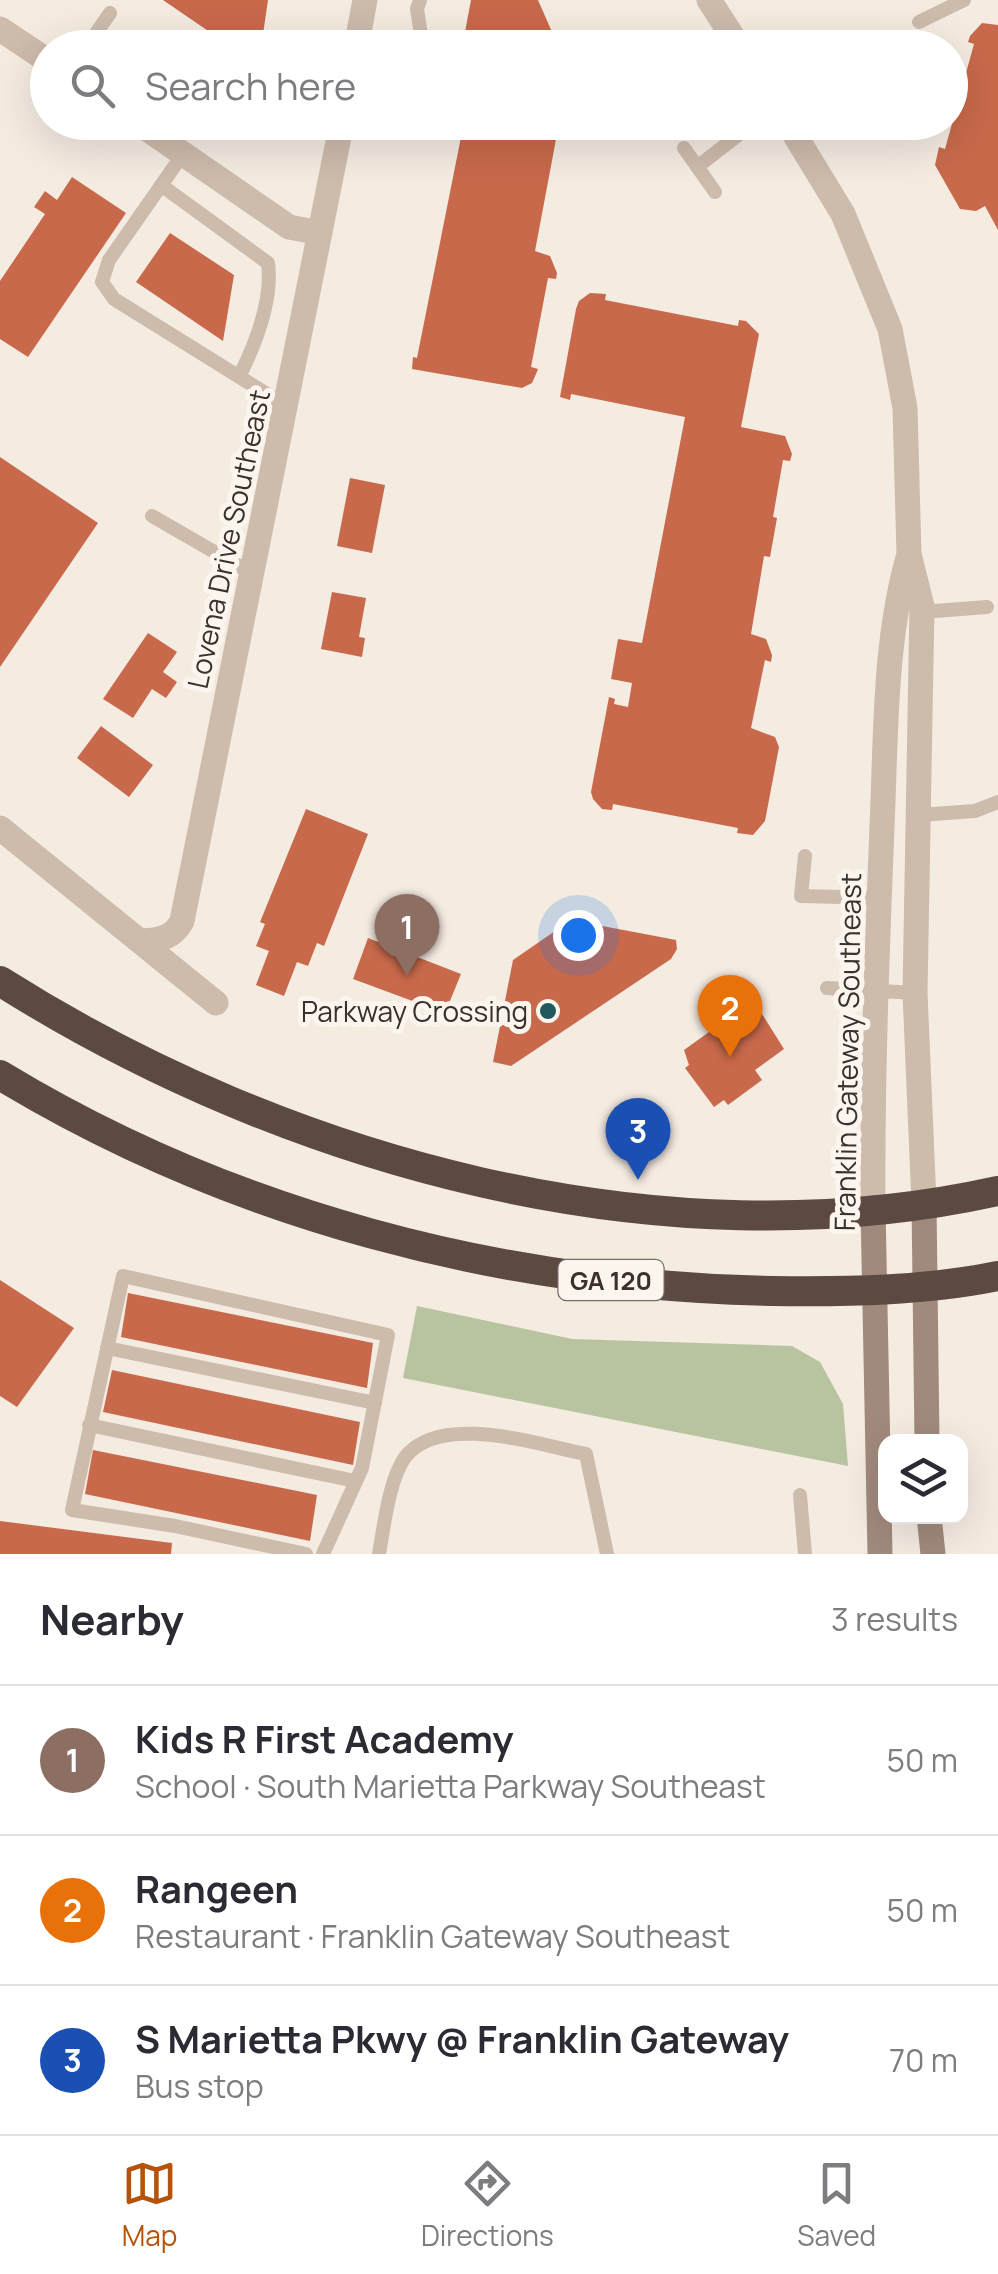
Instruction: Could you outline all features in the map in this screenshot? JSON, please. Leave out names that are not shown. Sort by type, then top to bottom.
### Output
[{"type":"highway","points":[[0,981],[122,1052],[288,1125],[372,1154],[532,1194],[661,1210],[754,1214],[873,1208],[998,1191]]},
{"type":"highway","name":"GA 120","points":[[0,1075],[78,1121],[167,1162],[352,1229],[441,1252],[628,1282],[722,1290],[874,1289],[998,1276]]},
{"type":"street","points":[[359,30],[365,0]]},
{"type":"street","points":[[710,0],[729,30]]},
{"type":"street","points":[[0,28],[30,49]]},
{"type":"street","points":[[162,140],[290,227],[320,233]]},
{"type":"street","name":"Lovena Drive Southeast","points":[[142,940],[161,940],[174,934],[182,921],[338,140]]},
{"type":"street","name":"Franklin Gateway Southeast","points":[[798,140],[843,214],[890,329],[905,408],[910,554],[922,612],[916,993],[927,1434]]},
{"type":"street","name":"Franklin Gateway Southeast","points":[[880,1554],[873,1208],[876,992],[895,603],[910,554]]},
{"type":"street","points":[[0,828],[216,1003]]},
{"type":"street","points":[[930,1524],[933,1554]]},
{"type":"lane","points":[[420,0],[416,9],[420,30]]},
{"type":"lane","points":[[919,22],[964,0]]},
{"type":"lane","points":[[98,30],[110,13]]},
{"type":"lane","points":[[698,167],[732,140]]},
{"type":"lane","points":[[684,148],[715,192]]},
{"type":"lane","points":[[182,154],[109,260],[102,282],[114,299],[286,406]]},
{"type":"lane","points":[[161,185],[268,263],[270,277],[254,348],[239,377]]},
{"type":"lane","points":[[152,516],[251,573]]},
{"type":"lane","points":[[922,612],[986,607]]},
{"type":"lane","points":[[919,815],[975,811],[998,802]]},
{"type":"lane","points":[[804,856],[801,896],[880,898]]},
{"type":"lane","points":[[827,988],[916,993]]},
{"type":"lane","points":[[306,1554],[175,1526],[72,1510],[123,1276],[388,1336],[362,1468],[322,1554]]},
{"type":"lane","points":[[106,1348],[375,1403]]},
{"type":"lane","points":[[89,1425],[354,1480]]},
{"type":"lane","points":[[379,1554],[390,1496],[406,1456],[436,1435],[474,1432],[586,1454],[607,1554]]},
{"type":"lane","points":[[800,1495],[805,1554]]},
{"type":"green space","points":[[417,1306],[572,1339],[792,1346],[820,1362],[843,1404],[848,1466],[403,1378]]},
{"type":"building","points":[[163,0],[268,0],[264,30],[207,30]]},
{"type":"building","points":[[471,0],[538,0],[551,30],[465,30]]},
{"type":"building","points":[[982,23],[998,25],[998,230],[985,206],[976,211],[960,209],[935,165],[939,147],[945,149],[947,140],[968,140],[968,66],[974,44],[968,42]]},
{"type":"building","points":[[460,140],[556,140],[535,251],[550,256],[557,273],[556,279],[548,278],[531,367],[538,369],[532,383],[522,388],[412,369],[413,357],[417,358]]},
{"type":"building","points":[[72,177],[126,213],[28,357],[0,339],[0,281],[45,214],[34,207],[45,191],[57,200]]},
{"type":"building","points":[[170,233],[234,275],[223,341],[136,282]]},
{"type":"building","points":[[590,293],[606,294],[605,300],[738,326],[739,320],[746,321],[759,334],[741,427],[785,436],[792,454],[790,461],[783,460],[770,557],[764,556],[751,634],[766,639],[772,655],[771,662],[765,660],[751,728],[775,737],[779,747],[765,821],[753,835],[737,833],[738,828],[613,804],[612,810],[602,809],[593,799],[591,792],[609,697],[615,699],[614,704],[628,707],[632,683],[611,679],[618,639],[642,643],[685,417],[571,394],[570,400],[560,397],[576,309],[579,301]]},
{"type":"building","points":[[0,457],[98,523],[0,667]]},
{"type":"building","points":[[350,478],[385,485],[372,553],[337,546]]},
{"type":"building","points":[[332,592],[366,598],[359,637],[365,638],[362,657],[321,649]]},
{"type":"building","points":[[148,633],[177,652],[163,672],[177,682],[166,698],[152,689],[133,718],[103,699]]},
{"type":"building","points":[[101,726],[153,765],[129,797],[77,758]]},
{"type":"building","points":[[306,809],[368,834],[324,946],[317,943],[308,966],[297,962],[284,996],[256,985],[269,951],[256,946],[265,924],[260,922]]},
{"type":"building","name":"Parkway Crossing","points":[[571,920],[676,940],[677,949],[671,959],[511,1066],[493,1062],[513,960]]},
{"type":"building","points":[[368,938],[461,974],[445,1013],[353,979]]},
{"type":"building","points":[[757,1006],[784,1049],[755,1070],[762,1080],[728,1105],[724,1100],[714,1107],[685,1068],[689,1065],[684,1050],[723,1022],[726,1028]]},
{"type":"building","points":[[0,1280],[74,1328],[17,1407],[0,1396]]},
{"type":"building","points":[[128,1293],[373,1343],[367,1388],[121,1337]]},
{"type":"building","points":[[112,1370],[360,1422],[353,1465],[103,1412]]},
{"type":"building","points":[[93,1450],[317,1495],[310,1541],[85,1494]]},
{"type":"building","points":[[0,1521],[172,1543],[171,1554],[0,1554]]},
{"type":"place","name":"Kids R First Academy","points":[[407,976]]},
{"type":"place","name":"Parkway Crossing","points":[[548,1011]]},
{"type":"place","name":"Rangeen","points":[[730,1057]]},
{"type":"place","name":"S Marietta Pkwy @ Franklin Gateway","points":[[638,1180]]}]
